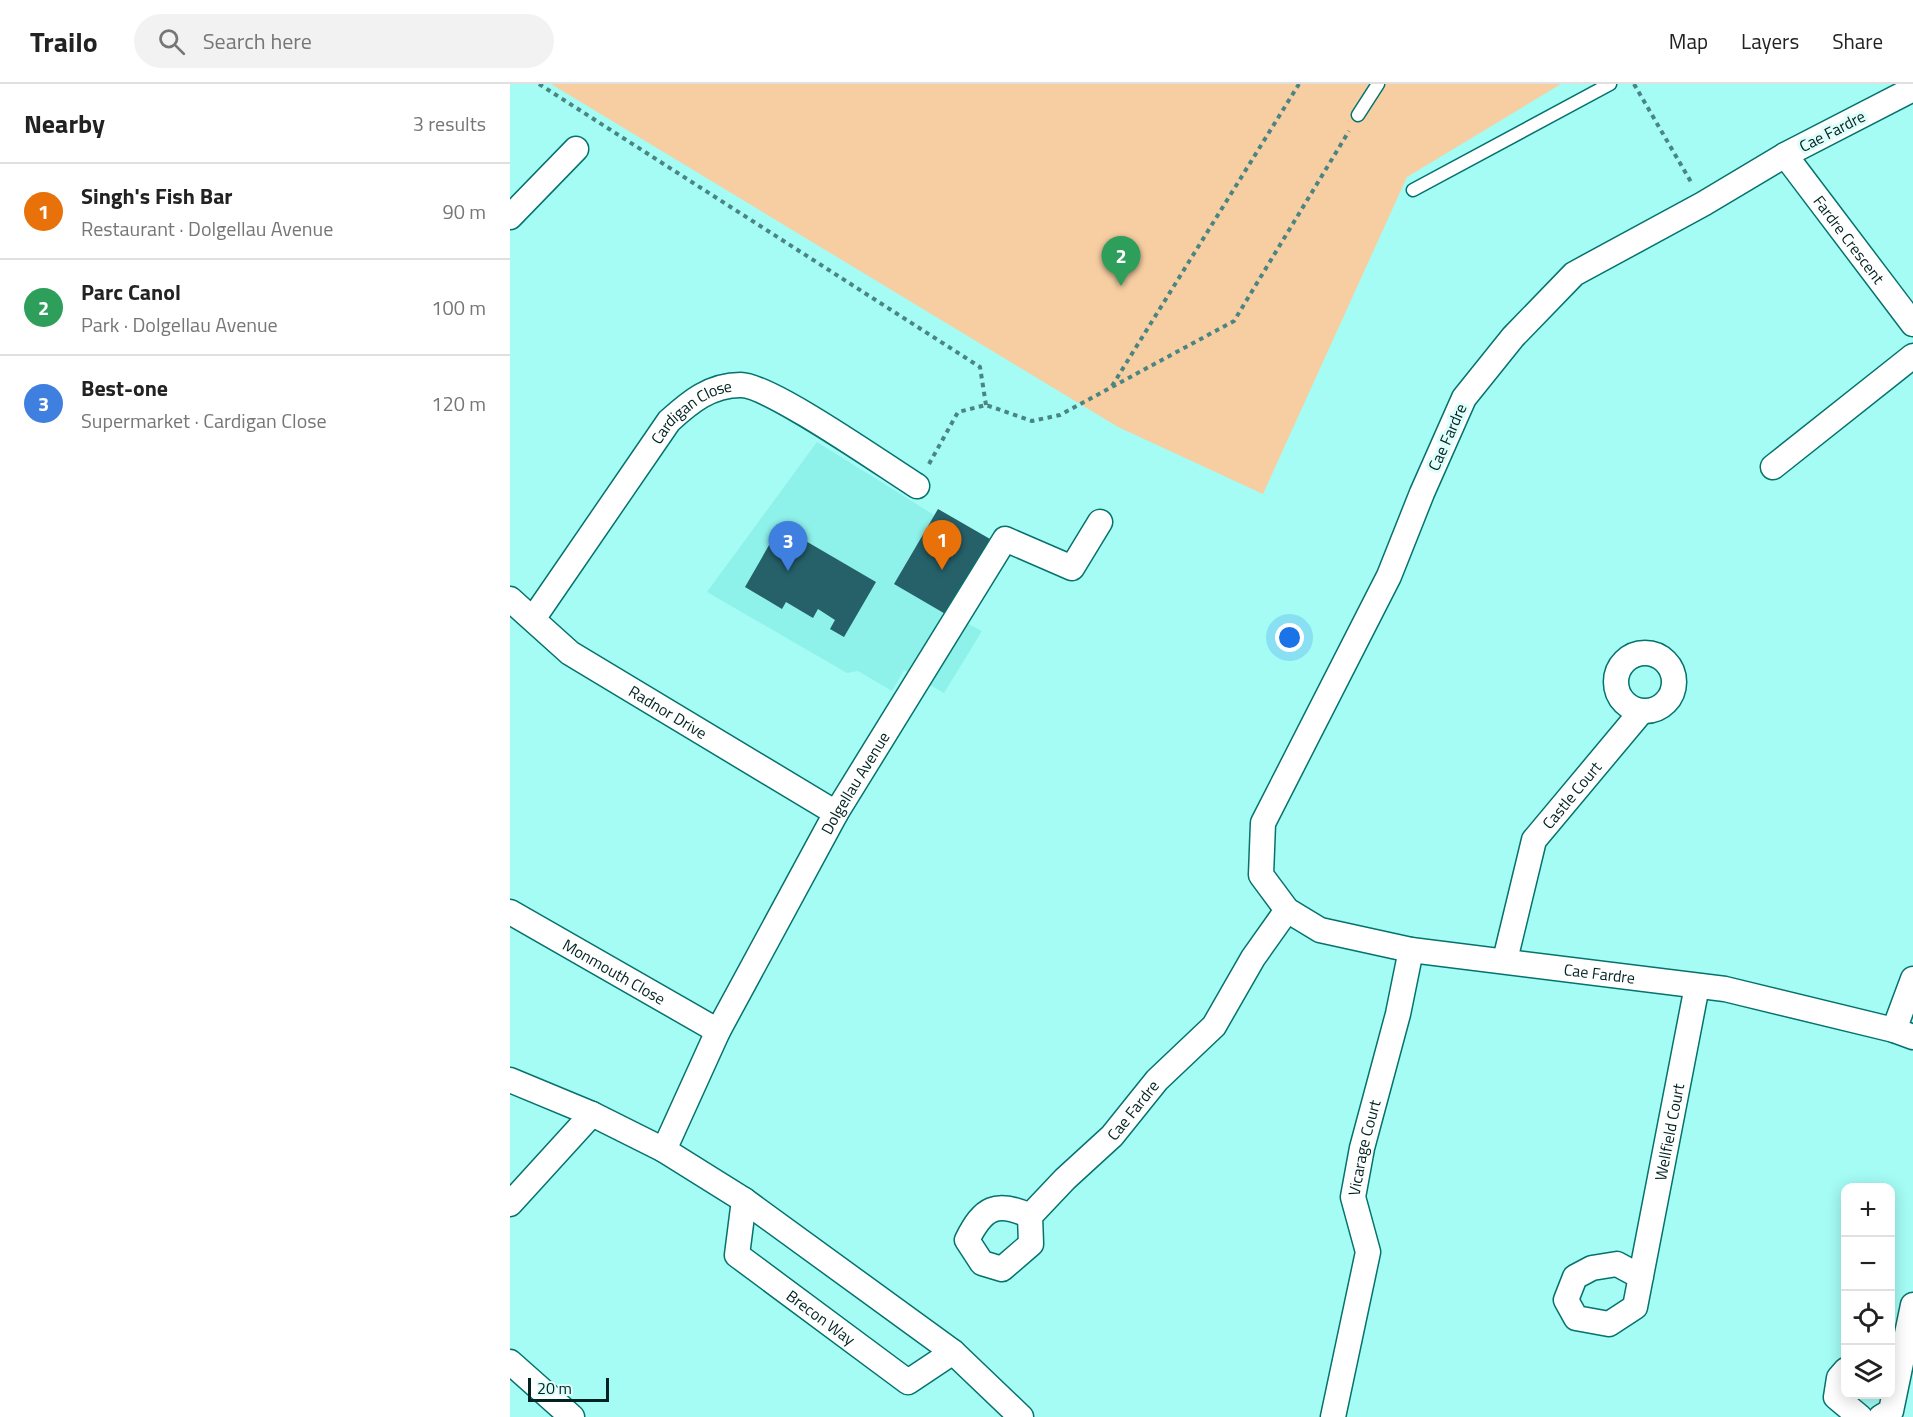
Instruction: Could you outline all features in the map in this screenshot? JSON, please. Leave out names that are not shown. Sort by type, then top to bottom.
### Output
[{"type":"street","name":"Cae Fardre","points":[[1903,1033],[1725,989],[1411,950],[1320,930],[1287,910],[1261,875],[1263,823],[1389,576],[1422,493],[1464,398],[1513,337],[1574,274],[1703,204],[1785,155],[1913,89]]},
{"type":"street","points":[[510,217],[576,149]]},
{"type":"street","name":"Fardre Crescent","points":[[1785,155],[1913,324]]},
{"type":"street","points":[[1773,467],[1913,356]]},
{"type":"street","name":"Cardigan Close","points":[[533,620],[669,421],[693,399],[716,388],[743,385],[772,394],[917,486]]},
{"type":"street","name":"Dolgellau Avenue","points":[[664,1150],[718,1031],[836,813],[1005,539],[1072,568],[1100,522]]},
{"type":"street","name":"Radnor Drive","points":[[510,599],[570,653],[836,813]]},
{"type":"street","name":"Castle Court","points":[[1505,960],[1534,840],[1641,712]]},
{"type":"street","name":"Cae Fardre","points":[[1030,1216],[1112,1136],[1158,1080],[1214,1026],[1253,958],[1287,910]]},
{"type":"street","name":"Monmouth Close","points":[[510,912],[718,1031]]},
{"type":"street","name":"Vicarage Court","points":[[1333,1417],[1368,1252],[1353,1197],[1362,1148],[1398,1014],[1411,950]]},
{"type":"street","points":[[1903,1033],[1913,979]]},
{"type":"street","name":"Wellfield Court","points":[[1641,1277],[1697,986]]},
{"type":"street","points":[[510,1080],[592,1114],[664,1150],[744,1200],[953,1352],[1021,1417]]},
{"type":"street","points":[[510,1204],[592,1114]]},
{"type":"street","name":"Brecon Way","points":[[744,1200],[737,1256],[861,1349],[908,1382],[953,1352]]},
{"type":"street","points":[[1881,1417],[1891,1411],[1896,1360],[1913,1305]]},
{"type":"street","points":[[510,1362],[572,1417]]},
{"type":"street","points":[[1841,1375],[1836,1397],[1860,1417]]},
{"type":"lane","points":[[1358,115],[1378,84]]},
{"type":"lane","points":[[1413,190],[1610,84]]},
{"type":"path","points":[[539,84],[980,366],[986,405]]},
{"type":"path","points":[[1112,387],[1299,84]]},
{"type":"path","points":[[1634,84],[1703,204]]},
{"type":"path","points":[[917,486],[958,412],[986,405],[1032,421],[1060,415],[1234,321],[1358,115]]},
{"type":"shaded area","points":[[551,84],[1561,84],[1407,177],[1263,494],[1118,427]]},
{"type":"shaded area","points":[[817,442],[934,515],[938,509],[997,543],[955,617],[982,631],[944,693],[904,670],[892,691],[858,671],[847,673],[707,592]]},
{"type":"building","points":[[938,509],[997,543],[954,619],[894,584]]},
{"type":"building","points":[[780,526],[876,582],[844,637],[830,629],[835,620],[818,609],[813,618],[786,602],[782,609],[745,587]]},
{"type":"place","name":"Parc Canol","points":[[1121,286]]},
{"type":"place","name":"Singh's Fish Bar","points":[[942,570]]},
{"type":"place","name":"Best-one","points":[[788,571]]}]
